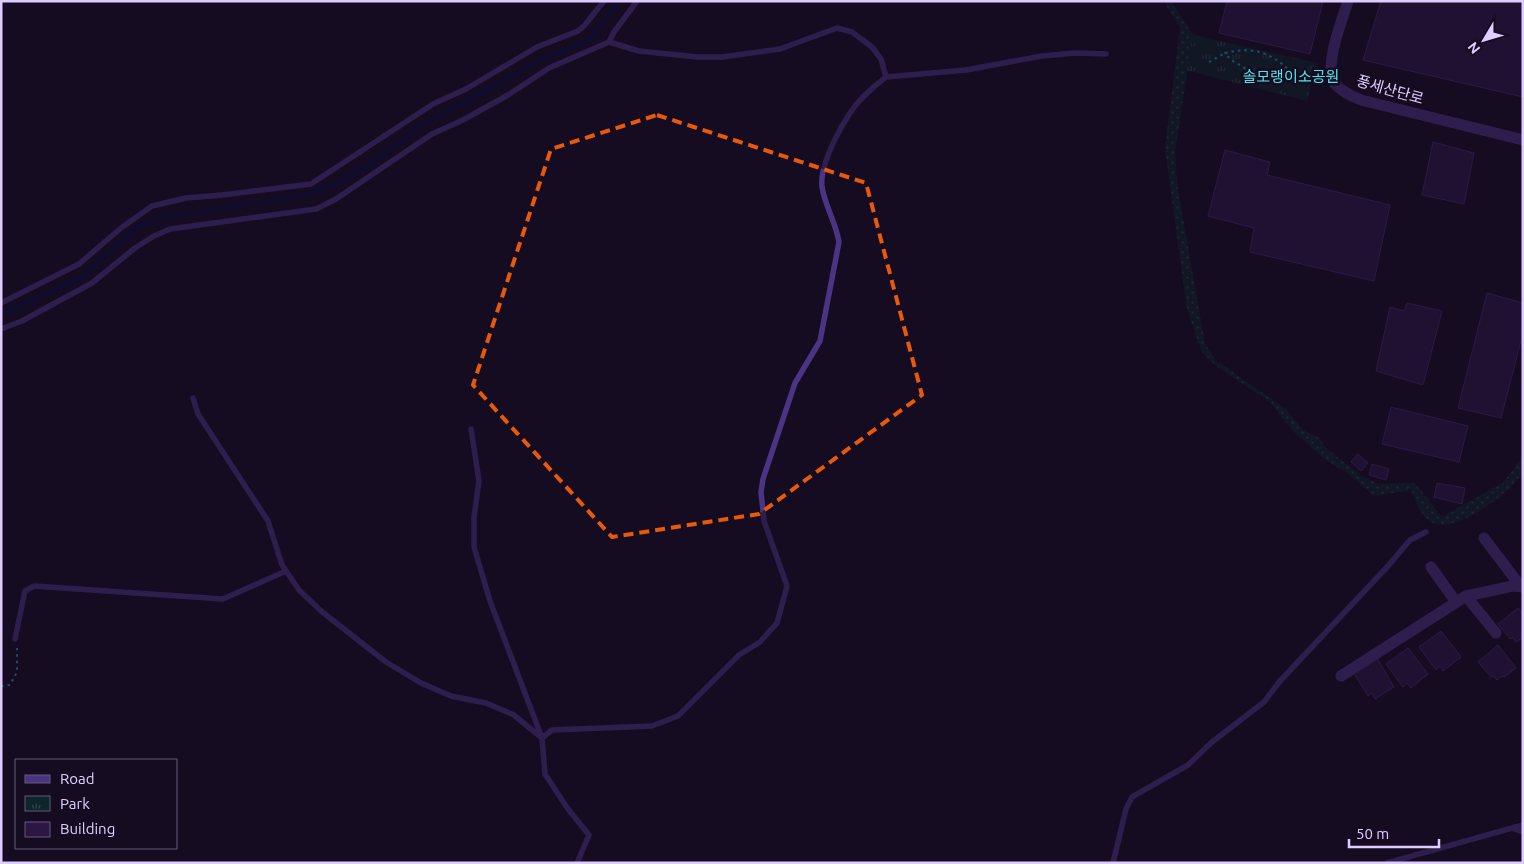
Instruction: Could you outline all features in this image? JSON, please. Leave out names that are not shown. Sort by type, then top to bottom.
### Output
[{"type":"street","name":"풍세산단로","points":[[1348,1],[1332,60],[1331,74],[1335,83],[1346,94],[1361,100],[1523,140]]},
{"type":"street","points":[[1484,538],[1522,587]]},
{"type":"street","points":[[1431,567],[1496,633]]},
{"type":"street","points":[[1341,676],[1461,599],[1513,586],[1522,587]]},
{"type":"lane","points":[[1,303],[79,264],[120,228],[152,206],[186,198],[311,184],[433,104],[466,89],[537,47],[578,31],[604,1]]},
{"type":"lane","points":[[1,329],[22,321],[92,283],[135,248],[170,228],[316,208],[336,199],[432,134],[463,120],[508,95],[549,68],[609,42],[614,32],[637,1]]},
{"type":"lane","points":[[609,42],[639,51],[697,57],[722,57],[780,49],[837,28],[852,32],[872,47],[881,59],[886,77]]},
{"type":"lane","points":[[542,738],[552,730],[652,726],[678,716],[739,655],[760,642],[777,623],[788,586],[764,521],[761,492],[763,479],[776,435],[795,383],[820,341],[839,242],[837,228],[822,186],[823,169],[840,129],[861,98],[886,77],[966,70],[1075,53],[1106,54]]},
{"type":"lane","points":[[193,398],[198,414],[268,521],[282,565],[299,590],[321,611],[386,662],[421,683],[452,696],[486,703],[514,715],[542,738]]},
{"type":"lane","points":[[471,430],[479,481],[474,517],[474,546],[490,601],[542,738],[545,774],[568,809],[589,835],[577,863]]},
{"type":"lane","points":[[1113,863],[1126,809],[1132,797],[1188,765],[1212,742],[1264,702],[1280,681],[1410,540],[1426,532]]},
{"type":"lane","points":[[15,639],[25,591],[34,586],[223,599],[286,571]]},
{"type":"lane","points":[[1387,863],[1523,825]]},
{"type":"lane","points":[[1512,828],[1523,832]]},
{"type":"path","points":[[1209,62],[1225,53],[1241,49],[1265,54],[1283,64],[1292,73]]},
{"type":"path","points":[[1225,53],[1231,60],[1248,70],[1266,76],[1292,73],[1310,77]]},
{"type":"path","points":[[1,686],[10,685],[17,672],[18,650],[15,639]]},
{"type":"highlighted area","points":[[657,115],[866,183],[922,395],[759,514],[612,537],[473,385],[551,149]]},
{"type":"green space","points":[[1165,1],[1171,1],[1193,35],[1175,152],[1177,184],[1205,344],[1217,361],[1287,410],[1303,430],[1319,438],[1325,447],[1360,475],[1379,484],[1415,483],[1442,517],[1504,482],[1523,455],[1523,474],[1516,482],[1494,501],[1467,518],[1441,525],[1431,522],[1419,508],[1411,490],[1374,496],[1346,472],[1327,461],[1293,431],[1270,402],[1216,366],[1204,354],[1187,309],[1165,149],[1180,27]]},
{"type":"green space","name":"솔모랭이소공원","points":[[1193,35],[1317,63],[1307,101],[1186,70]]},
{"type":"building","points":[[1227,1],[1323,1],[1310,54],[1219,33]]},
{"type":"building","points":[[1381,1],[1523,1],[1523,97],[1363,60]]},
{"type":"building","points":[[1433,142],[1474,153],[1464,204],[1422,195]]},
{"type":"building","points":[[1225,150],[1270,162],[1267,175],[1390,205],[1374,281],[1250,252],[1254,228],[1208,216]]},
{"type":"building","points":[[1487,293],[1523,303],[1523,333],[1501,418],[1458,408]]},
{"type":"building","points":[[1407,303],[1442,311],[1423,385],[1376,371],[1390,307],[1404,311]]},
{"type":"building","points":[[1391,407],[1468,426],[1459,462],[1382,444]]},
{"type":"building","points":[[1358,454],[1368,463],[1361,471],[1351,462]]},
{"type":"building","points":[[1372,464],[1389,469],[1386,480],[1369,475]]},
{"type":"building","points":[[1437,483],[1465,488],[1462,504],[1434,497]]},
{"type":"building","points":[[1518,608],[1523,614],[1523,639],[1516,642],[1513,638],[1510,639],[1498,624]]},
{"type":"building","points":[[1441,631],[1461,657],[1443,671],[1440,666],[1436,670],[1419,647]]},
{"type":"building","points":[[1498,645],[1516,668],[1497,680],[1493,676],[1491,677],[1478,662]]},
{"type":"building","points":[[1408,648],[1428,674],[1411,688],[1407,683],[1403,687],[1386,664]]},
{"type":"building","points":[[1377,658],[1394,687],[1375,699],[1372,693],[1368,696],[1353,672]]},
{"type":"waterway","points":[[1,314],[82,277],[137,227],[162,217],[302,196],[340,182],[384,155],[423,124],[540,60],[589,40],[620,1]]}]
